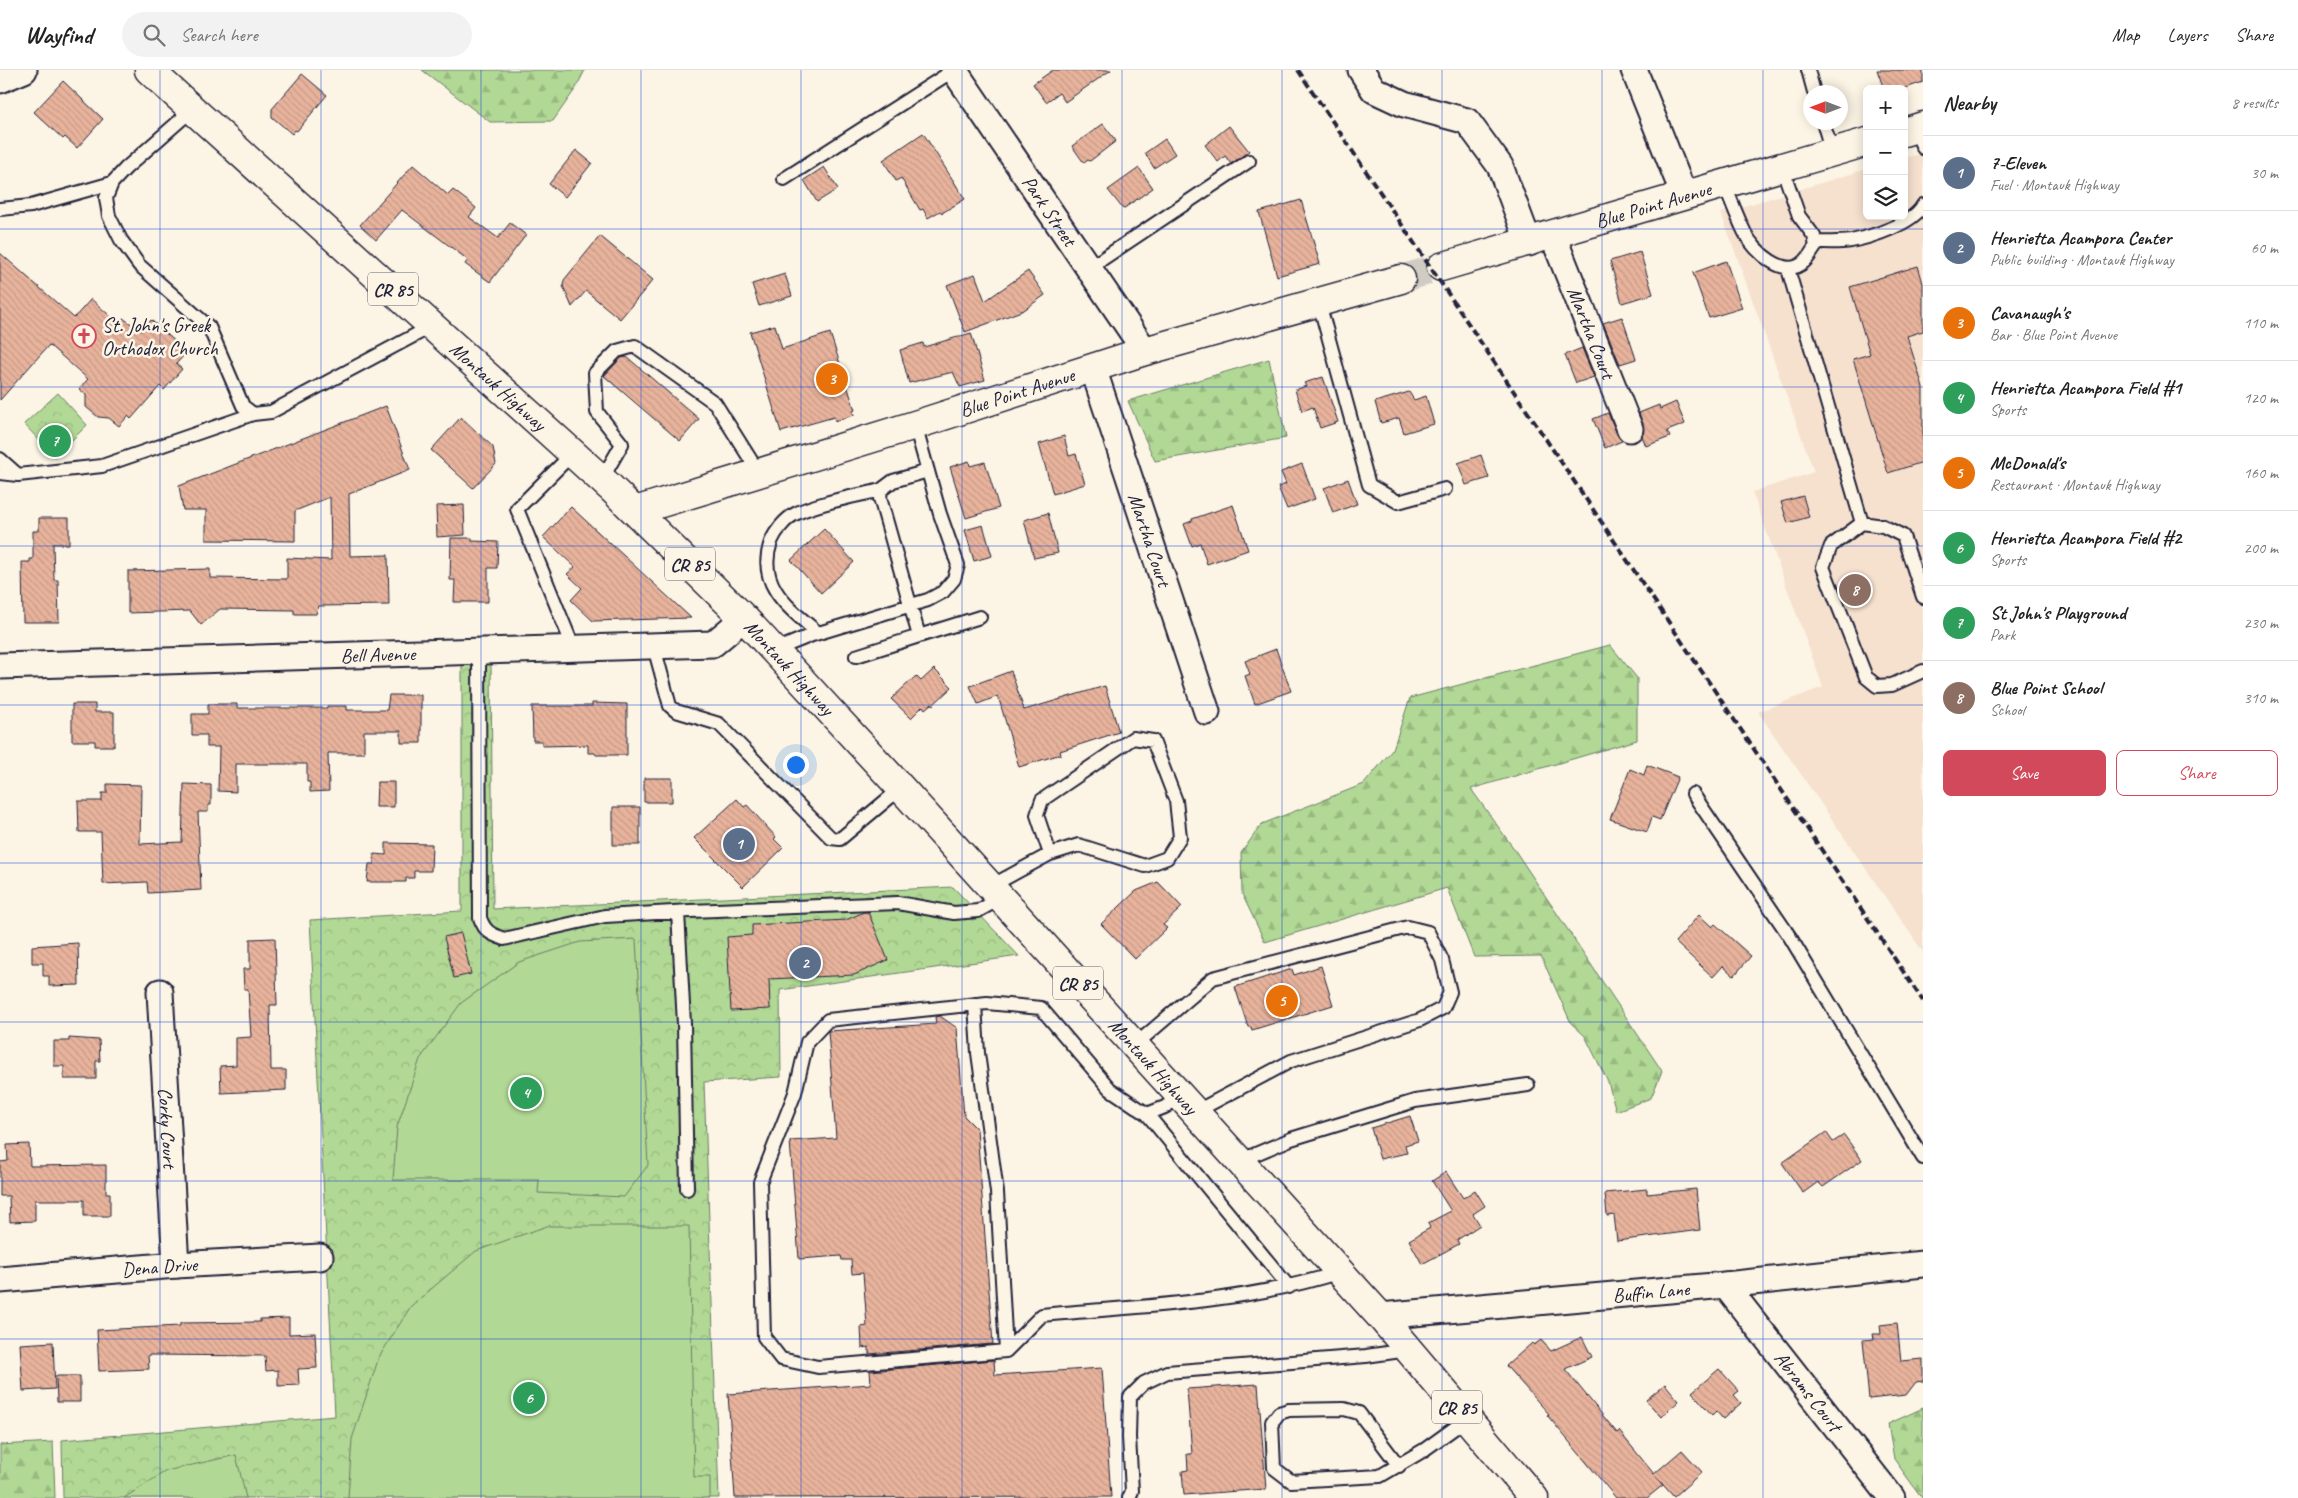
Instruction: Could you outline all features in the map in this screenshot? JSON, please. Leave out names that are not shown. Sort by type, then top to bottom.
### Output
[{"type":"main road","name":"Montauk Highway","points":[[149,70],[602,479],[744,618],[902,788],[1380,1316]]},
{"type":"main road","name":"Blue Point Avenue","points":[[1441,267],[1863,143]]},
{"type":"main road","name":"Blue Point Avenue","points":[[635,511],[915,425],[1145,351],[1401,280]]},
{"type":"main road","name":"CR 85","points":[[1380,1316],[1534,1498]]},
{"type":"street","points":[[0,80],[24,70]]},
{"type":"street","name":"Park Street","points":[[954,70],[1145,351]]},
{"type":"street","name":"Martha Court","points":[[1361,70],[1374,90],[1396,101],[1467,121],[1500,166],[1541,239],[1630,429]]},
{"type":"street","points":[[1634,70],[1684,195]]},
{"type":"street","name":"Martha Court","points":[[1093,368],[1207,712]]},
{"type":"street","name":"Bell Avenue","points":[[0,666],[574,650],[713,644],[744,618]]},
{"type":"street","name":"Corky Court","points":[[160,992],[176,1265]]},
{"type":"street","name":"Dena Drive","points":[[0,1280],[176,1265],[320,1257]]},
{"type":"street","name":"Buffin Lane","points":[[1380,1316],[1725,1285],[1923,1264]]},
{"type":"street","name":"Abrams Court","points":[[1725,1285],[1892,1498]]},
{"type":"lane","points":[[784,179],[954,70]]},
{"type":"lane","points":[[1808,70],[1812,85]]},
{"type":"lane","points":[[193,109],[112,183],[106,198],[109,216],[121,240],[139,265],[209,328],[243,406],[253,414]]},
{"type":"lane","points":[[1825,130],[1832,152]]},
{"type":"lane","points":[[1089,268],[1249,161]]},
{"type":"lane","points":[[1724,183],[1746,235],[1756,248],[1778,265],[1788,269],[1804,263],[1816,246],[1814,236],[1799,216],[1782,167]]},
{"type":"lane","points":[[0,209],[31,206],[112,183]]},
{"type":"lane","points":[[1815,242],[1850,241],[1892,228],[1920,212],[1923,205]]},
{"type":"lane","points":[[1788,269],[1862,523]]},
{"type":"lane","points":[[1319,303],[1369,484],[1398,502],[1445,489]]},
{"type":"lane","points":[[0,473],[18,475],[102,466],[253,414],[271,412],[434,326]]},
{"type":"lane","points":[[602,479],[622,444],[598,412],[595,373],[617,351],[635,346],[715,403],[759,473]]},
{"type":"lane","points":[[775,650],[818,633],[910,606],[943,592],[954,579],[958,565],[915,425]]},
{"type":"lane","points":[[573,453],[517,509],[574,650]]},
{"type":"lane","points":[[0,459],[18,475]]},
{"type":"lane","points":[[818,633],[784,602],[771,585],[767,573],[767,553],[772,538],[795,514],[881,490],[893,481],[928,471]]},
{"type":"lane","points":[[881,490],[880,498],[919,636]]},
{"type":"lane","points":[[1923,597],[1903,536],[1883,526],[1862,523],[1831,546],[1824,567],[1866,677],[1877,686],[1892,685],[1923,671]]},
{"type":"lane","points":[[856,656],[980,617]]},
{"type":"lane","points":[[654,647],[670,706],[676,711],[719,724],[831,838],[840,839],[902,788]]},
{"type":"lane","points":[[479,652],[480,918],[484,929],[504,939],[605,916],[898,903],[954,913],[978,911],[996,892],[1050,854],[1079,845],[1145,866],[1167,858],[1180,837],[1176,801],[1154,741],[1133,738],[1042,800],[1038,815],[1050,854]]},
{"type":"lane","points":[[1693,794],[1790,937],[1923,1158]]},
{"type":"lane","points":[[678,912],[684,1024],[687,1189]]},
{"type":"lane","points":[[1135,1045],[1213,978],[1408,927],[1428,932],[1442,960],[1450,992],[1443,1008],[1420,1020],[1291,1060],[1188,1104],[1165,1106],[1146,1114]]},
{"type":"lane","points":[[1289,1287],[1146,1114],[1110,1089],[1041,1008],[987,1003],[828,1020],[808,1042],[795,1093],[760,1182],[764,1337],[781,1358],[818,1367],[1006,1352],[1042,1315],[1236,1297],[1289,1287],[1340,1272]]},
{"type":"lane","points":[[976,1004],[978,1053],[997,1192],[1006,1352]]},
{"type":"lane","points":[[1239,1161],[1291,1139],[1416,1101],[1528,1086]]},
{"type":"lane","points":[[1129,1498],[1132,1491],[1129,1437],[1130,1397],[1144,1382],[1167,1372],[1366,1356],[1408,1350]]},
{"type":"lane","points":[[1399,1466],[1359,1413],[1344,1409],[1290,1410],[1279,1413],[1272,1422],[1274,1468],[1291,1481],[1380,1476],[1399,1466],[1467,1419]]},
{"type":"shaded area","points":[[1923,153],[1923,952],[1758,712],[1823,687],[1752,492],[1814,472],[1721,213],[1863,170],[1863,220],[1908,220],[1908,157]]},
{"type":"green space","points":[[422,70],[585,70],[576,88],[553,121],[490,122]]},
{"type":"green space","points":[[1269,359],[1286,438],[1155,461],[1128,401]]},
{"type":"green space","points":[[58,393],[87,425],[55,457],[24,424]]},
{"type":"green space","points":[[1610,645],[1637,678],[1637,740],[1471,789],[1512,846],[1662,1071],[1651,1098],[1616,1111],[1608,1082],[1585,1036],[1571,1023],[1541,956],[1474,957],[1447,888],[1265,942],[1242,894],[1241,853],[1262,824],[1364,784],[1393,749],[1410,698]]},
{"type":"green space","points":[[462,660],[491,660],[493,909],[953,887],[1019,956],[780,990],[781,1077],[704,1082],[719,1498],[63,1498],[62,1440],[335,1416],[310,920],[462,911]]},
{"type":"green space","points":[[636,939],[648,1165],[624,1197],[538,1193],[539,1180],[393,1180],[397,1127],[420,1059],[461,1003],[519,962],[580,942]]},
{"type":"green space","points":[[547,1226],[689,1226],[694,1477],[710,1477],[710,1498],[348,1498],[352,1439],[379,1357],[411,1306],[476,1251]]},
{"type":"green space","points":[[1923,1408],[1922,1498],[1894,1459],[1888,1424]]},
{"type":"green space","points":[[53,1442],[55,1498],[0,1498],[0,1445]]},
{"type":"green space","points":[[236,1455],[246,1498],[124,1498],[166,1471]]},
{"type":"building","points":[[1053,70],[1111,70],[1065,102],[1059,93],[1046,102],[1033,84]]},
{"type":"building","points":[[1877,70],[1923,70],[1923,82],[1908,87],[1908,85],[1883,85]]},
{"type":"building","points":[[302,74],[327,95],[297,131],[295,130],[292,134],[272,117],[272,109]]},
{"type":"building","points":[[63,81],[103,119],[77,148],[65,137],[63,139],[34,112]]},
{"type":"building","points":[[1103,124],[1116,141],[1090,161],[1088,160],[1084,163],[1072,146]]},
{"type":"building","points":[[1229,126],[1249,151],[1231,164],[1225,156],[1218,162],[1205,145]]},
{"type":"building","points":[[923,133],[965,199],[942,213],[940,211],[928,218],[923,209],[920,210],[901,178],[896,181],[883,160]]},
{"type":"building","points":[[1165,139],[1175,154],[1154,168],[1145,153]]},
{"type":"building","points":[[576,150],[592,163],[565,197],[549,184]]},
{"type":"building","points":[[413,165],[448,195],[453,190],[476,208],[469,217],[498,238],[510,223],[526,235],[490,282],[465,264],[468,260],[402,210],[376,240],[360,225]]},
{"type":"building","points":[[824,167],[838,189],[817,202],[804,180]]},
{"type":"building","points":[[1139,168],[1153,188],[1123,209],[1108,190]]},
{"type":"building","points":[[1301,200],[1320,264],[1277,276],[1259,212]]},
{"type":"building","points":[[600,236],[653,280],[620,319],[586,291],[572,307],[563,286],[564,280]]},
{"type":"building","points":[[1640,252],[1653,294],[1622,303],[1610,261]]},
{"type":"building","name":"St. John's Greek Orthodox Church","points":[[0,253],[74,318],[91,299],[118,323],[123,318],[141,331],[151,320],[187,352],[176,364],[182,369],[164,390],[160,386],[131,419],[128,416],[119,426],[109,418],[98,417],[86,407],[86,395],[79,389],[88,379],[49,345],[0,400]]},
{"type":"building","points":[[1726,261],[1742,308],[1709,318],[1693,273]]},
{"type":"building","points":[[1918,266],[1923,283],[1923,331],[1907,336],[1923,387],[1923,462],[1888,473],[1853,359],[1870,354],[1850,287]]},
{"type":"building","points":[[1028,271],[1045,295],[1024,310],[965,332],[947,285],[975,274],[985,301]]},
{"type":"building","points":[[785,274],[792,296],[759,306],[752,284]]},
{"type":"building","points":[[1622,317],[1636,359],[1620,364],[1603,323]]},
{"type":"building","points":[[775,325],[782,349],[830,333],[855,410],[853,411],[854,415],[835,421],[834,417],[781,432],[750,332]]},
{"type":"building","points":[[971,333],[985,380],[960,387],[953,372],[909,383],[900,350],[923,343],[924,347]]},
{"type":"building","points":[[1582,348],[1594,377],[1576,383],[1565,355]]},
{"type":"building","points":[[627,357],[699,419],[680,441],[604,376],[621,358]]},
{"type":"building","points":[[1323,377],[1338,422],[1320,428],[1313,407],[1302,411],[1295,390],[1306,386],[1304,383]]},
{"type":"building","points":[[1409,392],[1414,400],[1426,396],[1434,424],[1404,433],[1399,418],[1381,423],[1375,402]]},
{"type":"building","points":[[1676,402],[1685,424],[1667,431],[1670,437],[1646,446],[1642,436],[1643,424],[1639,413],[1659,405],[1660,409]]},
{"type":"building","points":[[386,406],[410,470],[349,494],[350,556],[388,555],[389,605],[319,606],[316,614],[294,614],[294,610],[220,609],[201,625],[190,611],[128,613],[128,571],[210,569],[210,578],[287,579],[287,558],[331,560],[330,497],[295,511],[295,541],[206,540],[206,510],[183,510],[179,486]]},
{"type":"building","points":[[1608,413],[1622,441],[1605,448],[1593,419]]},
{"type":"building","points":[[461,417],[493,447],[496,464],[473,488],[431,450]]},
{"type":"building","points":[[1064,436],[1069,456],[1076,454],[1085,484],[1053,494],[1039,444]]},
{"type":"building","points":[[1481,455],[1489,478],[1466,485],[1458,463]]},
{"type":"building","points":[[969,461],[970,466],[985,462],[999,508],[966,518],[950,467]]},
{"type":"building","points":[[1302,464],[1315,499],[1287,509],[1278,487],[1286,484],[1281,472]]},
{"type":"building","points":[[1348,479],[1357,504],[1333,513],[1324,488]]},
{"type":"building","points":[[1803,496],[1809,517],[1788,523],[1781,502]]},
{"type":"building","points":[[464,505],[465,535],[437,537],[436,506]]},
{"type":"building","points":[[1233,505],[1248,550],[1207,564],[1200,543],[1192,546],[1184,524],[1192,521],[1192,519]]},
{"type":"building","points":[[571,507],[691,618],[593,621],[571,600],[582,588],[567,574],[575,567],[543,537]]},
{"type":"building","points":[[1048,513],[1058,553],[1034,558],[1024,520]]},
{"type":"building","points":[[39,518],[69,518],[69,544],[53,544],[54,580],[58,580],[59,622],[23,622],[22,562],[30,562],[30,559],[33,559],[33,531],[39,531]]},
{"type":"building","points":[[983,525],[992,556],[974,561],[965,530]]},
{"type":"building","points":[[824,529],[854,562],[821,593],[791,560]]},
{"type":"building","points":[[451,538],[472,538],[472,541],[498,542],[497,568],[488,568],[488,602],[454,602],[455,580],[450,580]]},
{"type":"building","points":[[1276,649],[1291,691],[1255,704],[1245,676],[1250,674],[1245,661]]},
{"type":"building","points":[[934,669],[952,687],[933,705],[932,703],[925,709],[923,706],[911,718],[891,699],[916,676],[921,681]]},
{"type":"building","points":[[1011,671],[1024,710],[1105,686],[1119,732],[1060,751],[1061,754],[1019,767],[998,696],[978,704],[970,686]]},
{"type":"building","points":[[389,695],[421,695],[421,743],[401,743],[401,731],[364,731],[364,753],[328,753],[329,791],[310,792],[310,782],[307,782],[307,764],[236,764],[236,792],[218,791],[219,747],[207,747],[207,735],[192,735],[192,714],[208,714],[208,704],[237,704],[237,708],[327,708],[327,706],[347,706],[347,710],[387,710]]},
{"type":"building","points":[[592,703],[627,704],[627,755],[596,755],[595,753],[588,753],[588,745],[542,746],[542,741],[533,741],[532,706],[592,706]]},
{"type":"building","points":[[72,704],[95,704],[95,712],[114,712],[114,746],[95,746],[95,741],[72,741]]},
{"type":"building","points":[[1647,765],[1678,777],[1660,820],[1652,817],[1647,832],[1610,819],[1630,769],[1644,775]]},
{"type":"building","points":[[644,778],[672,778],[672,802],[644,802]]},
{"type":"building","points":[[377,782],[394,782],[394,807],[376,807]]},
{"type":"building","points":[[107,784],[141,785],[140,844],[182,842],[184,784],[211,785],[211,805],[208,805],[208,812],[198,812],[201,890],[148,893],[147,882],[103,884],[101,832],[79,832],[78,801],[102,801],[102,793],[107,793]]},
{"type":"building","points":[[737,799],[744,807],[747,805],[776,837],[774,839],[783,848],[743,887],[694,838]]},
{"type":"building","points":[[613,807],[640,807],[640,845],[613,845]]},
{"type":"building","points":[[386,843],[432,844],[431,871],[414,871],[414,878],[406,878],[406,882],[367,882],[369,864],[374,864],[374,854],[386,855]]},
{"type":"building","points":[[1158,882],[1182,907],[1163,925],[1167,928],[1135,959],[1101,924],[1136,891]]},
{"type":"building","points":[[868,912],[888,960],[854,975],[769,979],[770,1009],[731,1011],[727,937],[752,935],[752,925],[846,920]]},
{"type":"building","points":[[1699,915],[1712,927],[1715,924],[1751,956],[1734,976],[1723,966],[1713,977],[1675,942]]},
{"type":"building","points":[[461,933],[471,974],[454,978],[444,937]]},
{"type":"building","points":[[275,938],[277,1005],[270,1005],[271,1070],[286,1070],[286,1090],[221,1093],[220,1066],[236,1065],[236,1038],[251,1037],[248,989],[244,989],[243,969],[250,969],[250,939]]},
{"type":"building","points":[[78,943],[79,985],[49,986],[49,976],[43,976],[43,963],[32,963],[32,946]]},
{"type":"building","points":[[1321,966],[1333,1005],[1252,1030],[1251,1027],[1248,1027],[1235,987],[1292,969],[1294,975]]},
{"type":"building","points":[[940,1016],[957,1028],[964,1116],[977,1129],[993,1344],[869,1354],[869,1347],[862,1348],[861,1327],[867,1326],[863,1273],[852,1274],[851,1260],[842,1260],[841,1256],[799,1259],[790,1141],[836,1138],[828,1031],[936,1024],[935,1017]]},
{"type":"building","points":[[69,1038],[99,1040],[100,1061],[96,1061],[96,1079],[64,1079],[64,1066],[54,1066],[54,1041],[69,1041]]},
{"type":"building","points":[[1410,1116],[1418,1141],[1405,1145],[1407,1153],[1380,1159],[1371,1128]]},
{"type":"building","points":[[1826,1132],[1833,1142],[1844,1135],[1862,1160],[1823,1187],[1818,1182],[1803,1193],[1782,1163]]},
{"type":"building","points":[[29,1144],[30,1166],[106,1165],[106,1193],[110,1193],[110,1216],[84,1216],[84,1200],[35,1200],[35,1221],[10,1222],[9,1196],[0,1196],[0,1162],[8,1161],[7,1145]]},
{"type":"building","points":[[1446,1172],[1463,1198],[1475,1190],[1485,1206],[1473,1214],[1480,1225],[1457,1240],[1459,1244],[1422,1264],[1409,1240],[1430,1228],[1428,1223],[1451,1211],[1432,1181]]},
{"type":"building","points":[[1647,1189],[1647,1194],[1696,1189],[1700,1230],[1617,1241],[1614,1215],[1607,1216],[1605,1193]]},
{"type":"building","points":[[289,1318],[289,1334],[315,1333],[317,1368],[298,1369],[299,1385],[278,1386],[278,1370],[266,1371],[265,1356],[148,1355],[149,1369],[99,1371],[97,1330],[180,1326],[180,1323],[260,1322],[260,1319]]},
{"type":"building","points":[[1897,1323],[1901,1361],[1923,1359],[1923,1381],[1916,1382],[1906,1395],[1869,1399],[1863,1340],[1874,1339],[1873,1334],[1881,1334],[1880,1325]]},
{"type":"building","points":[[1582,1337],[1592,1357],[1565,1369],[1617,1433],[1619,1431],[1654,1474],[1682,1450],[1702,1472],[1674,1497],[1655,1476],[1663,1485],[1647,1498],[1616,1498],[1547,1415],[1549,1414],[1506,1366],[1532,1343],[1534,1345],[1541,1340],[1551,1351]]},
{"type":"building","points":[[53,1342],[55,1389],[23,1391],[20,1344]]},
{"type":"building","points":[[994,1360],[995,1375],[1102,1368],[1111,1497],[735,1498],[728,1394],[871,1384],[870,1371]]},
{"type":"building","points":[[1719,1369],[1739,1391],[1734,1395],[1741,1403],[1723,1419],[1716,1411],[1712,1415],[1692,1392]]},
{"type":"building","points":[[56,1376],[80,1376],[80,1402],[57,1402]]},
{"type":"building","points":[[1258,1384],[1266,1489],[1184,1495],[1182,1471],[1188,1470],[1187,1454],[1192,1454],[1187,1389]]},
{"type":"building","points":[[1665,1384],[1679,1401],[1661,1417],[1646,1400]]},
{"type":"tunnel","points":[[1401,279],[1441,267]]},
{"type":"railway","points":[[1298,70],[1923,1001]]},
{"type":"place","name":"St. John's Greek Orthodox Church","points":[[84,336]]},
{"type":"place","name":"Cavanaugh's","points":[[832,379]]},
{"type":"place","name":"St John's Playground","points":[[55,441]]},
{"type":"place","name":"Blue Point School","points":[[1855,590]]},
{"type":"place","name":"7-Eleven","points":[[739,844]]},
{"type":"place","name":"Henrietta Acampora Center","points":[[805,963]]},
{"type":"place","name":"McDonald's","points":[[1282,1001]]},
{"type":"place","name":"Henrietta Acampora Field #1","points":[[526,1093]]},
{"type":"place","name":"Henrietta Acampora Field #2","points":[[529,1398]]}]
